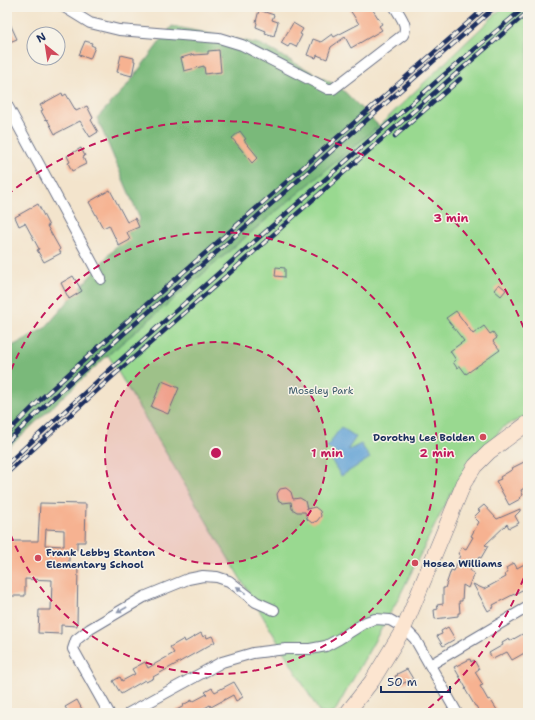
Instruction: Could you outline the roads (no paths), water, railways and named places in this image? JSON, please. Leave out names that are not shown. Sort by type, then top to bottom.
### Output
[{"type":"main road","points":[[347,713],[372,681],[404,628],[464,483],[475,466],[488,452],[528,423]]},
{"type":"street","points":[[64,7],[90,22],[119,30],[219,38],[242,45],[328,89],[333,89],[403,35],[406,31],[405,25],[395,7]]},
{"type":"street","points":[[7,105],[101,279]]},
{"type":"street","points":[[108,713],[73,648],[76,640],[90,629],[144,597],[188,579],[203,576],[217,577],[229,581],[256,602],[274,610]]},
{"type":"street","points":[[430,665],[528,607]]},
{"type":"street","points":[[129,713],[222,662],[253,653],[286,649],[310,649],[326,646],[366,622],[374,619],[390,620],[404,628],[415,638],[456,713]]},
{"type":"water","points":[[341,427],[356,437],[348,449],[349,450],[361,444],[370,458],[341,476],[332,461],[338,457],[336,453],[327,447]]},
{"type":"railway","points":[[7,433],[42,398],[123,325],[486,7]]},
{"type":"railway","points":[[7,442],[71,381],[128,330],[495,7]]},
{"type":"railway","points":[[7,464],[239,255],[445,74],[525,7]]},
{"type":"railway","points":[[7,473],[114,375],[528,12]]},
{"type":"railway","points":[[395,136],[460,79]]},
{"type":"place","name":"Dorothy Lee Bolden","points":[[483,437]]},
{"type":"place","name":"Frank Lebby Stanton Elementary School","points":[[38,558]]},
{"type":"place","name":"Hosea Williams","points":[[415,563]]},
{"type":"park label","name":"Moseley Park","points":[[321,390]]}]
